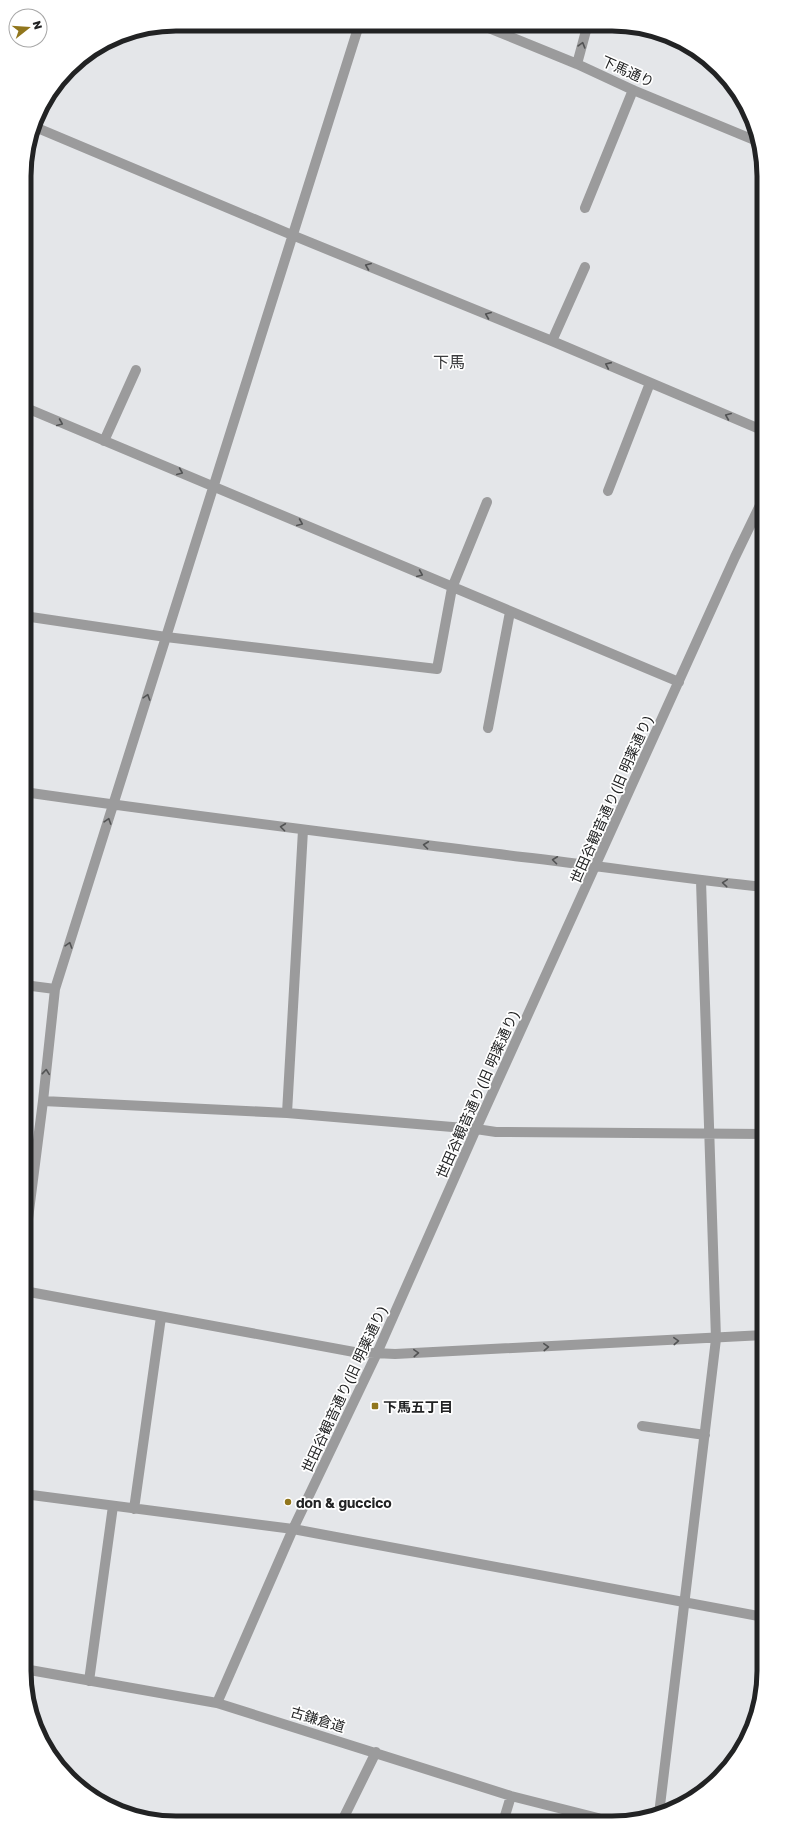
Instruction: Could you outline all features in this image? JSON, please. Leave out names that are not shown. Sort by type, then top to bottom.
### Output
[{"type":"street","points":[[31,1195],[55,989],[356,31]]},
{"type":"street","name":"下馬通り","points":[[496,31],[577,64],[633,90],[752,139]]},
{"type":"street","points":[[577,64],[586,31]]},
{"type":"street","points":[[585,208],[633,90]]},
{"type":"street","points":[[39,129],[292,235],[552,341],[757,428]]},
{"type":"street","points":[[552,341],[585,267]]},
{"type":"street","points":[[104,441],[136,370]]},
{"type":"street","points":[[608,491],[650,383]]},
{"type":"street","points":[[31,411],[214,486],[452,588],[679,682]]},
{"type":"street","points":[[31,617],[166,636],[437,669],[452,588],[487,502]]},
{"type":"street","name":"世田谷観音通り(旧 明薬通り)","points":[[217,1703],[294,1529],[377,1353],[476,1129],[757,512]]},
{"type":"street","points":[[488,728],[510,612]]},
{"type":"street","points":[[31,793],[303,830],[596,866],[701,881],[757,886]]},
{"type":"street","points":[[287,1113],[303,830]]},
{"type":"street","points":[[660,1807],[716,1339],[701,881]]},
{"type":"street","points":[[31,986],[55,989]]},
{"type":"street","points":[[43,1101],[287,1113],[496,1132],[757,1134]]},
{"type":"street","points":[[31,1292],[354,1352],[395,1354],[757,1336]]},
{"type":"street","points":[[134,1508],[161,1317]]},
{"type":"street","points":[[642,1426],[705,1435]]},
{"type":"street","points":[[31,1495],[294,1529],[757,1616]]},
{"type":"street","points":[[89,1681],[113,1506]]},
{"type":"street","name":"古鎌倉道","points":[[31,1670],[217,1703],[376,1752],[511,1796],[590,1816]]},
{"type":"street","points":[[344,1816],[376,1752]]},
{"type":"street","points":[[505,1816],[511,1796]]},
{"type":"place","name":"下馬五丁目","points":[[375,1406]]},
{"type":"place","name":"don & guccico","points":[[288,1502]]},
{"type":"district","name":"下馬","points":[[449,362]]}]
